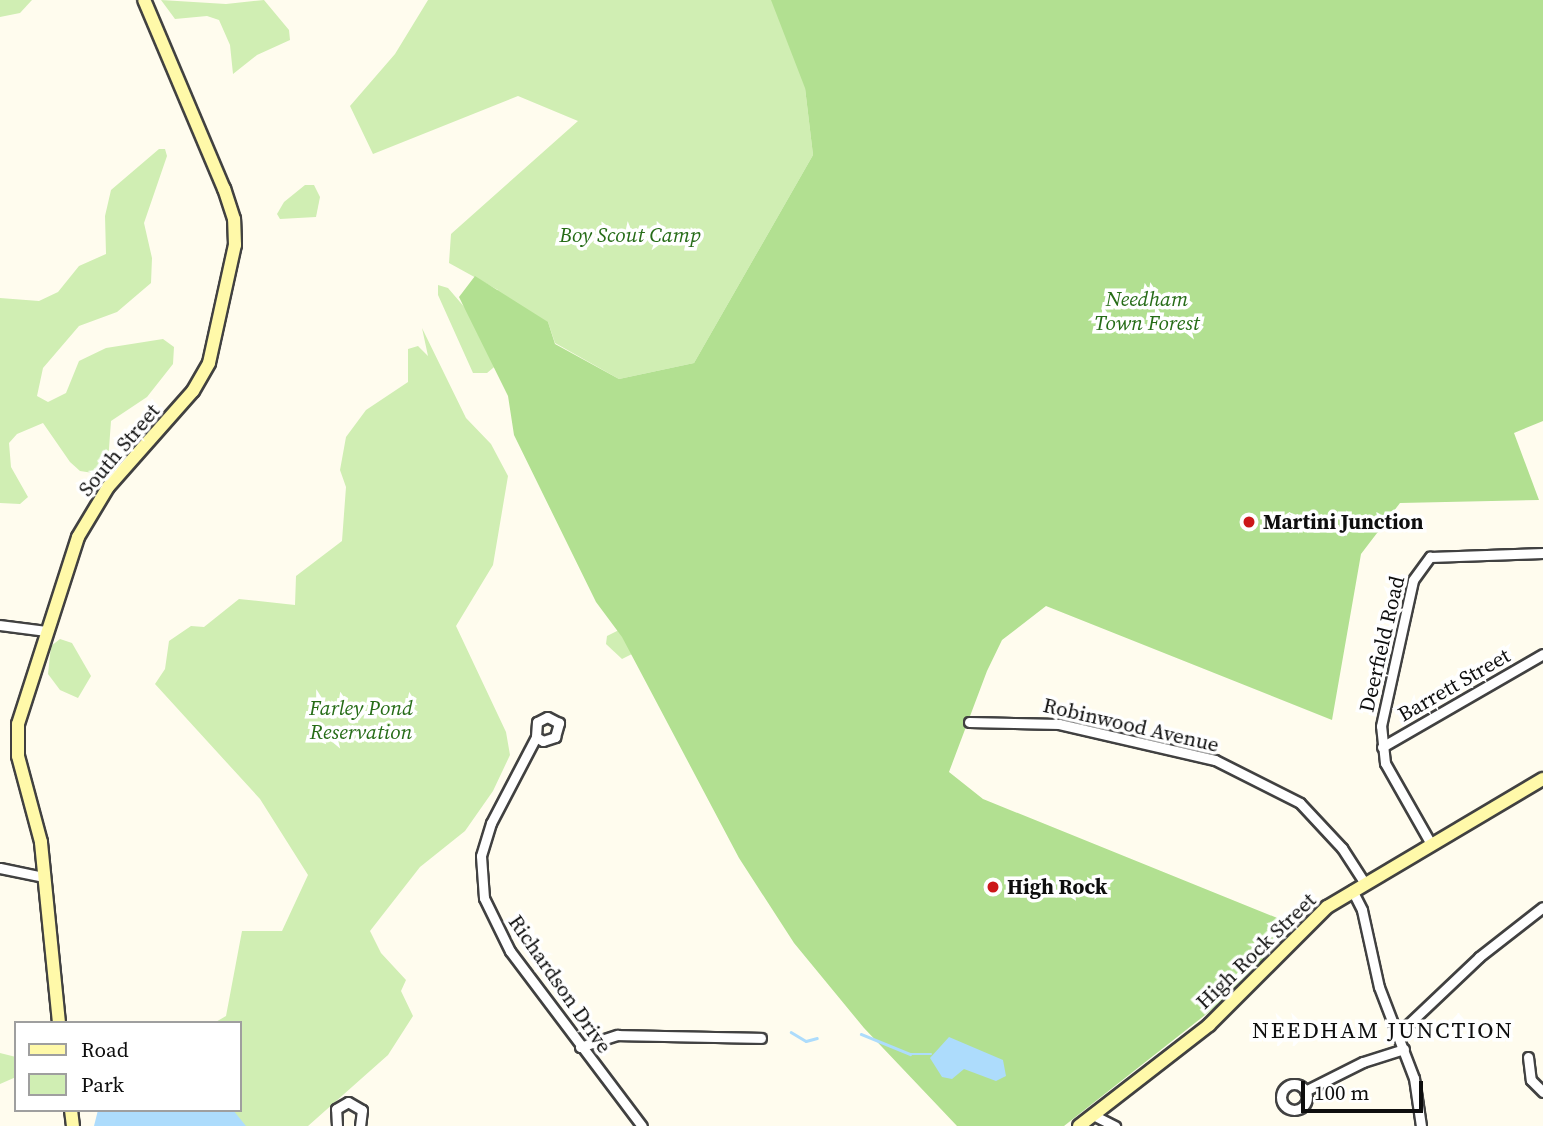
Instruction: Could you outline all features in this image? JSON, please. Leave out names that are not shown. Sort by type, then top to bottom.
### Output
[{"type":"street","name":"South Street","points":[[58,1021],[41,842],[16,744],[46,631],[78,537],[94,508],[193,391],[209,363],[235,245],[234,219],[224,189],[144,0]]},
{"type":"street","name":"Deerfield Road","points":[[1431,844],[1385,763],[1382,747],[1384,697],[1420,566],[1430,557],[1543,553]]},
{"type":"street","points":[[0,625],[46,631]]},
{"type":"street","name":"Barrett Street","points":[[1382,747],[1543,654]]},
{"type":"street","name":"Robinwood Avenue","points":[[969,722],[1059,724],[1215,760],[1300,803],[1342,848],[1364,882]]},
{"type":"street","name":"Richardson Drive","points":[[536,737],[491,823],[481,877],[489,910],[510,951],[642,1126]]},
{"type":"street","name":"High Rock Street","points":[[1079,1126],[1209,1025],[1295,935],[1352,890],[1543,779]]},
{"type":"street","points":[[0,868],[44,877]]},
{"type":"street","points":[[1352,890],[1362,910],[1379,987],[1404,1049],[1418,1094],[1421,1126]]},
{"type":"street","points":[[1398,1034],[1479,957],[1543,906]]},
{"type":"street","points":[[580,1047],[618,1035],[761,1038]]},
{"type":"street","points":[[1305,1091],[1363,1062],[1404,1049]]},
{"type":"street","points":[[1528,1058],[1531,1080],[1543,1092]]},
{"type":"street","points":[[334,1125],[336,1110],[351,1102],[362,1110],[360,1126]]},
{"type":"street","points":[[1093,1115],[1115,1126]]},
{"type":"green space","points":[[0,0],[32,0],[20,13],[0,17]]},
{"type":"green space","points":[[161,0],[226,4],[264,0],[289,30],[290,40],[257,55],[233,74],[230,45],[219,20],[207,16],[175,19]]},
{"type":"green space","name":"Boy Scout Camp","points":[[428,0],[813,0],[805,88],[813,155],[694,363],[619,379],[555,343],[548,322],[487,373],[473,373],[438,295],[438,285],[448,288],[466,309],[498,290],[449,263],[451,234],[578,121],[518,96],[373,154],[350,106],[395,54]]},
{"type":"green space","name":"Needham Town Forest","points":[[771,0],[1543,0],[1543,421],[1514,433],[1539,500],[1400,503],[1361,554],[1332,720],[1046,606],[1002,640],[987,671],[949,772],[983,799],[1292,924],[1259,967],[1228,997],[1064,1126],[957,1126],[864,1028],[794,943],[739,858],[622,637],[596,602],[514,435],[508,396],[459,297],[475,276],[548,322],[555,344],[619,379],[694,363],[813,155],[805,88]]},
{"type":"green space","points":[[159,149],[165,149],[167,156],[144,223],[152,258],[151,283],[117,312],[79,326],[43,368],[37,396],[48,402],[66,393],[79,361],[106,348],[163,339],[174,347],[173,364],[147,397],[111,421],[108,462],[93,473],[80,471],[70,462],[43,423],[17,434],[9,443],[11,467],[28,497],[20,504],[0,503],[0,298],[39,301],[58,292],[79,266],[106,254],[105,216],[111,190]]},
{"type":"green space","points":[[305,185],[314,185],[320,197],[316,217],[280,219],[277,214],[284,202]]},
{"type":"green space","name":"Farley Pond Reservation","points":[[422,328],[466,418],[491,444],[508,476],[493,565],[456,626],[506,732],[510,755],[493,791],[465,831],[420,867],[370,931],[381,953],[406,980],[401,991],[413,1016],[388,1055],[308,1126],[135,1126],[126,1112],[242,1112],[242,1021],[217,1021],[226,1016],[242,931],[282,931],[308,875],[260,799],[155,684],[165,669],[169,641],[191,626],[204,627],[239,599],[295,605],[296,576],[342,541],[346,487],[340,470],[346,437],[366,410],[408,382],[408,349],[418,346],[428,356]]},
{"type":"green space","points":[[619,630],[634,653],[622,659],[606,644],[607,636]]},
{"type":"green space","points":[[60,639],[72,643],[91,676],[78,698],[60,690],[48,674],[51,646]]},
{"type":"green space","points":[[0,1053],[14,1056],[14,1078],[0,1084]]},
{"type":"water","points":[[949,1037],[1003,1060],[1006,1076],[996,1081],[964,1069],[952,1079],[942,1077],[930,1058]]},
{"type":"water","points":[[98,1112],[235,1112],[246,1126],[94,1126]]},
{"type":"waterway","points":[[791,1032],[806,1041],[817,1038]]},
{"type":"waterway","points":[[861,1034],[910,1054],[931,1054]]},
{"type":"place","name":"Martini Junction","points":[[1249,522]]},
{"type":"place","name":"High Rock","points":[[993,887]]},
{"type":"district","name":"NEEDHAM JUNCTION","points":[[1383,1030]]}]
